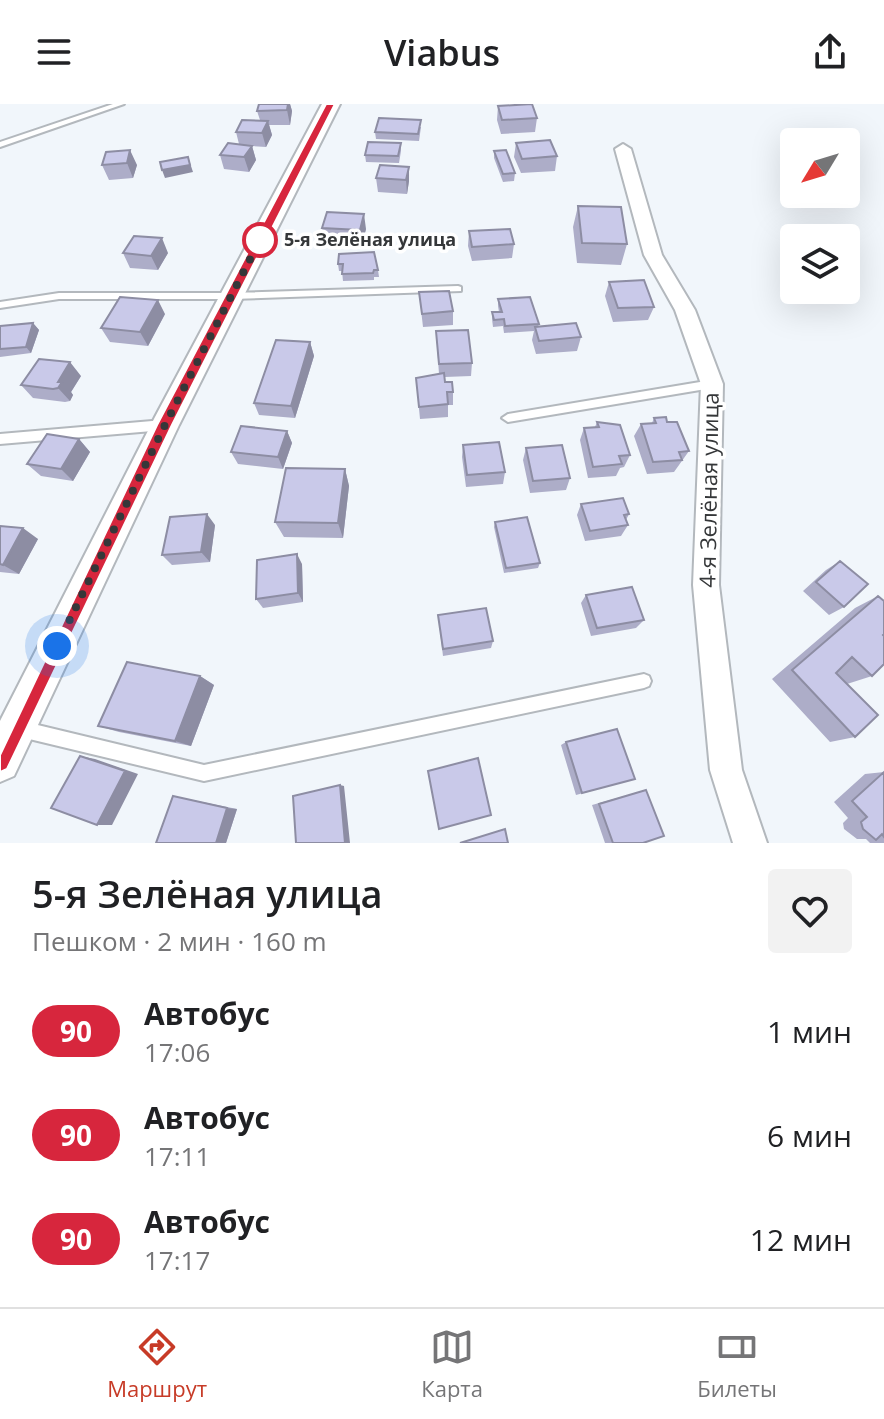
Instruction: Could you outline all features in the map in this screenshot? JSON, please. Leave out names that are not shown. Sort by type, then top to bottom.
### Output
[{"type":"street","points":[[0,762],[165,425],[331,104]]},
{"type":"street","name":"4-я Зелёная улица","points":[[623,149],[653,255],[685,310],[712,384],[706,585],[726,770],[750,843]]},
{"type":"lane","points":[[0,145],[120,104]]},
{"type":"lane","points":[[0,305],[59,296],[231,296],[458,289]]},
{"type":"lane","points":[[508,418],[712,384]]},
{"type":"lane","points":[[0,439],[165,425]]},
{"type":"lane","points":[[18,728],[204,773],[644,681]]},
{"type":"building","points":[[259,104],[288,104],[287,110],[257,111]]},
{"type":"building","points":[[532,104],[537,118],[502,120],[498,106]]},
{"type":"building","points":[[379,118],[421,120],[418,134],[375,132]]},
{"type":"building","points":[[242,120],[268,121],[262,133],[236,132]]},
{"type":"building","points":[[550,140],[557,156],[522,159],[516,143]]},
{"type":"building","points":[[368,142],[401,143],[398,156],[365,155]]},
{"type":"building","points":[[228,143],[252,146],[244,157],[220,155]]},
{"type":"building","points":[[130,150],[127,163],[102,165],[106,152]]},
{"type":"building","points":[[506,150],[515,173],[503,174],[494,151]]},
{"type":"building","points":[[188,157],[190,165],[162,170],[160,162]]},
{"type":"building","points":[[380,165],[409,167],[406,180],[376,178]]},
{"type":"building","points":[[578,206],[621,207],[627,244],[582,243]]},
{"type":"building","points":[[327,212],[364,214],[360,230],[322,228]]},
{"type":"building","points":[[510,229],[514,244],[472,247],[469,231]]},
{"type":"building","points":[[134,236],[162,238],[151,256],[123,253]]},
{"type":"building","points":[[374,252],[378,270],[373,273],[342,274],[343,264],[338,264],[339,254]]},
{"type":"building","points":[[644,280],[654,307],[618,308],[609,282]]},
{"type":"building","points":[[449,291],[453,311],[422,314],[419,292]]},
{"type":"building","points":[[120,297],[158,300],[140,332],[101,328]]},
{"type":"building","points":[[530,297],[539,324],[505,326],[504,319],[494,320],[492,312],[502,312],[498,299]]},
{"type":"building","points":[[33,323],[26,347],[0,349],[0,326]]},
{"type":"building","points":[[576,323],[581,337],[539,341],[535,327]]},
{"type":"building","points":[[468,330],[472,363],[439,364],[436,331]]},
{"type":"building","points":[[276,340],[310,342],[291,406],[254,403]]},
{"type":"building","points":[[39,359],[70,362],[58,382],[62,382],[58,388],[21,385]]},
{"type":"building","points":[[444,373],[445,382],[452,382],[453,392],[447,392],[448,404],[419,407],[416,378]]},
{"type":"building","points":[[666,417],[667,422],[677,422],[689,451],[679,452],[682,460],[653,462],[641,424],[656,423],[654,418]]},
{"type":"building","points":[[597,422],[620,425],[630,455],[619,456],[622,464],[593,467],[584,428],[599,427]]},
{"type":"building","points":[[241,426],[287,431],[278,457],[231,452]]},
{"type":"building","points":[[47,434],[79,439],[61,469],[27,464]]},
{"type":"building","points":[[499,442],[505,472],[467,475],[463,445]]},
{"type":"building","points":[[562,445],[570,478],[533,481],[526,448]]},
{"type":"building","points":[[286,468],[345,469],[338,523],[275,522]]},
{"type":"building","points":[[623,498],[629,514],[624,515],[628,525],[590,531],[581,504]]},
{"type":"building","points":[[207,514],[201,552],[162,555],[170,517]]},
{"type":"building","points":[[527,517],[540,563],[506,568],[495,522]]},
{"type":"building","points":[[0,526],[23,528],[3,565],[0,564]]},
{"type":"building","points":[[297,554],[298,593],[256,599],[257,560]]},
{"type":"building","points":[[840,561],[868,584],[844,607],[816,582]]},
{"type":"building","points":[[632,587],[644,620],[597,628],[586,595]]},
{"type":"building","points":[[878,596],[884,601],[884,664],[872,676],[852,657],[836,673],[878,715],[855,737],[792,670]]},
{"type":"building","points":[[486,608],[493,641],[443,649],[438,615]]},
{"type":"building","points":[[127,662],[200,676],[175,741],[98,726]]},
{"type":"building","points":[[617,729],[635,779],[582,793],[566,742]]},
{"type":"building","points":[[80,756],[125,771],[97,825],[51,808]]},
{"type":"building","points":[[478,758],[491,815],[439,829],[428,771]]},
{"type":"building","points":[[884,772],[884,837],[882,834],[876,840],[863,829],[861,822],[867,817],[852,801]]},
{"type":"building","points":[[340,785],[345,843],[296,843],[293,796]]},
{"type":"building","points":[[646,790],[664,836],[643,843],[613,843],[599,804]]},
{"type":"building","points":[[173,796],[227,808],[216,843],[156,843]]},
{"type":"building","points":[[505,829],[508,843],[460,843]]},
{"type":"bus line","name":"90","points":[[0,762],[165,425],[331,104]]},
{"type":"place","name":"5-я Зелёная улица","points":[[260,240]]},
{"type":"route","points":[[57,646],[165,425],[262,236],[260,240]]}]
